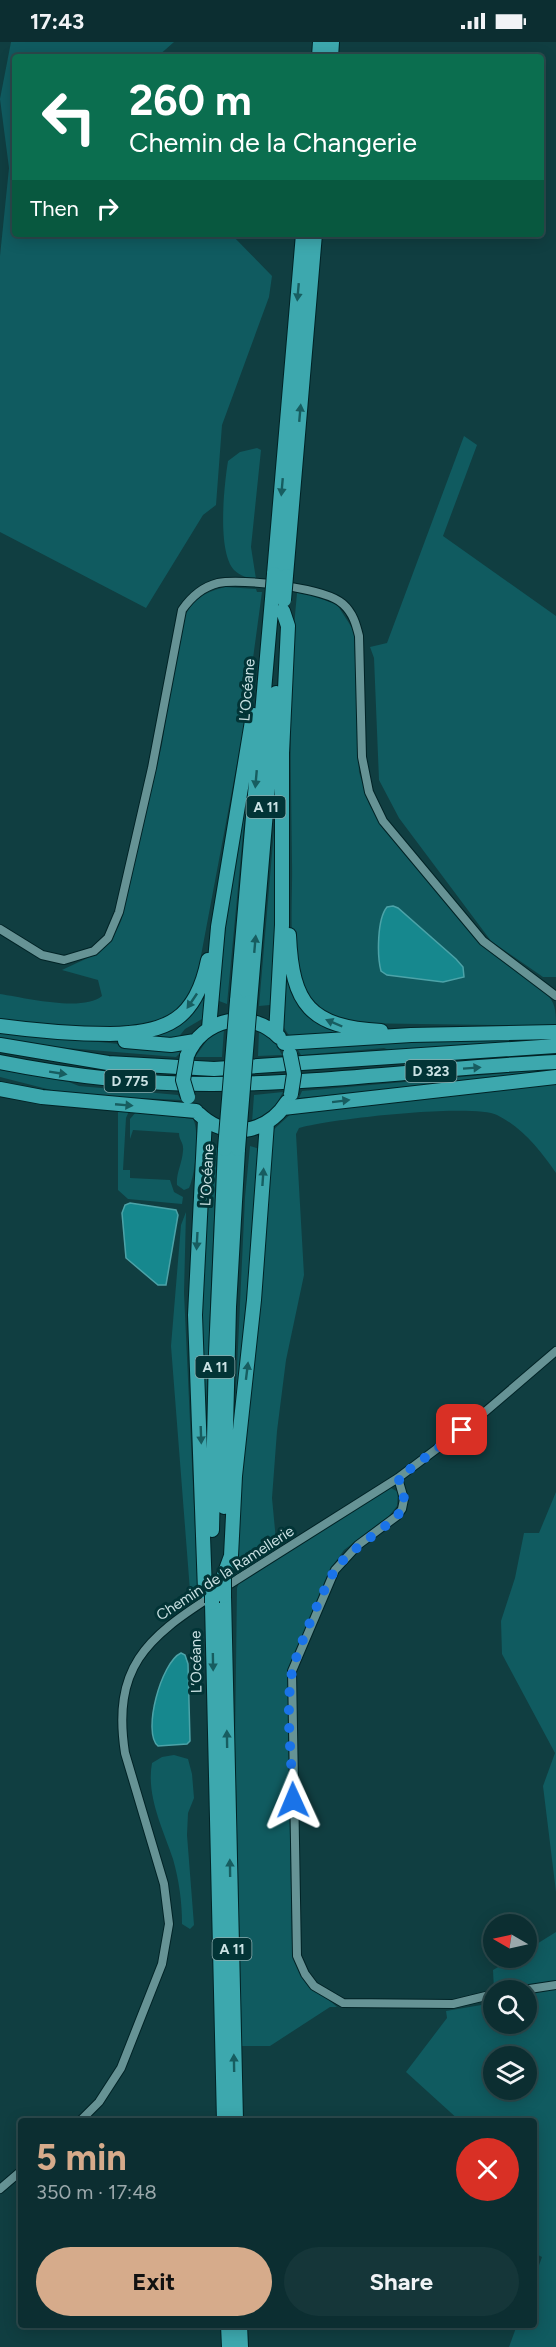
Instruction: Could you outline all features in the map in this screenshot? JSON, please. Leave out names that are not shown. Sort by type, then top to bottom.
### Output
[{"type":"highway","name":"L’Océane","points":[[243,1002],[280,603],[303,237]]},
{"type":"highway","name":"L’Océane","points":[[280,575],[315,237]]},
{"type":"highway","name":"L’Océane","points":[[236,2118],[216,1582],[214,1403],[268,637],[280,603]]},
{"type":"highway","points":[[280,603],[288,626],[282,753],[282,889],[283,1044],[294,1074],[291,1094],[283,1108],[267,1123],[250,1130],[236,1131],[217,1126],[200,1115],[188,1097],[183,1080],[187,1056],[195,1041],[209,1028],[222,1022],[241,1020],[260,1024],[283,1044],[411,1035],[555,1039]]},
{"type":"highway","points":[[209,1028],[218,927],[244,772],[260,652],[268,637]]},
{"type":"highway","points":[[282,889],[287,902],[293,979],[303,1001],[311,1010],[343,1027],[407,1031],[411,1035]]},
{"type":"highway","points":[[0,1026],[89,1035],[150,1032],[178,1018],[201,987],[211,939],[218,927]]},
{"type":"highway","points":[[89,1035],[107,1040],[171,1045],[195,1041]]},
{"type":"highway","name":"D 323","points":[[261,1068],[555,1039]]},
{"type":"highway","name":"D 775","points":[[0,1046],[71,1058],[135,1065],[214,1069],[261,1068]]},
{"type":"highway","name":"D 775","points":[[0,1062],[105,1079],[211,1084],[262,1083]]},
{"type":"highway","name":"D 323","points":[[262,1083],[555,1062]]},
{"type":"highway","points":[[283,1108],[555,1077]]},
{"type":"highway","points":[[0,1082],[66,1098]]},
{"type":"highway","points":[[0,1089],[42,1097],[200,1115]]},
{"type":"highway","points":[[200,1115],[195,1315],[216,1582]]},
{"type":"highway","points":[[216,1582],[231,1556],[235,1476],[254,1300],[267,1123]]},
{"type":"highway","name":"L’Océane","points":[[218,1599],[224,2118]]},
{"type":"highway","points":[[228,2328],[229,2347]]},
{"type":"highway","points":[[240,2328],[241,2347]]},
{"type":"street","points":[[0,929],[42,955],[64,960],[94,951],[108,938],[119,912],[152,768],[182,610],[194,595],[220,583],[305,589],[325,593],[342,603],[356,624],[359,636],[364,776],[383,821],[483,941],[556,996]]},
{"type":"street","name":"Chemin de la Ramellerie","points":[[83,2118],[99,2103],[121,2068],[168,1943],[168,1903],[164,1884],[125,1753],[122,1734],[124,1697],[136,1662],[145,1648],[169,1624],[398,1478],[479,1417],[556,1351]]},
{"type":"street","points":[[398,1478],[404,1499],[402,1509],[397,1516],[358,1545],[335,1570],[292,1671],[297,1956],[305,1974],[314,1986],[343,2003],[453,2004],[483,1997]]},
{"type":"street","points":[[537,1987],[556,1984]]},
{"type":"street","points":[[0,2189],[18,2174]]},
{"type":"shaded area","points":[[11,42],[174,42],[160,54],[12,54],[12,237],[234,237],[272,276],[269,297],[222,425],[216,505],[203,515],[146,608],[0,532],[0,256],[9,168],[0,99]]},
{"type":"shaded area","points":[[464,436],[477,445],[443,536],[556,616],[556,977],[543,977],[491,941],[399,818],[379,780],[374,658],[370,647],[387,643]]},
{"type":"shaded area","points":[[257,448],[261,450],[251,547],[256,579],[239,574],[229,561],[225,548],[223,518],[228,461],[240,452]]},
{"type":"shaded area","points":[[225,587],[256,589],[257,592],[262,592],[243,732],[197,977],[189,994],[179,1010],[169,1017],[134,1025],[61,1025],[0,1019],[0,994],[39,1001],[68,1003],[93,1001],[102,996],[98,980],[62,970],[97,952],[110,940],[121,921],[162,744],[180,628],[187,612],[196,601],[202,596]]},
{"type":"shaded area","points":[[303,592],[327,598],[338,606],[354,631],[359,772],[369,804],[382,827],[477,940],[530,979],[548,996],[555,1008],[556,1026],[350,1023],[321,1010],[305,993],[297,972],[292,941],[291,761],[294,627],[297,593]]},
{"type":"shaded area","points":[[248,781],[227,1004],[219,1001],[221,973],[230,890]]},
{"type":"shaded area","points":[[278,783],[275,971],[270,1005],[259,1006]]},
{"type":"shaded area","points":[[393,906],[456,959],[463,967],[464,977],[443,982],[387,975],[381,971],[379,947],[381,920],[387,907]]},
{"type":"shaded area","points":[[285,963],[293,990],[344,1031],[343,1035],[290,1036],[285,1030],[282,1013],[286,984]]},
{"type":"shaded area","points":[[207,989],[202,1019],[185,1029],[177,1039],[150,1038]]},
{"type":"shaded area","points":[[224,1029],[222,1057],[195,1057],[208,1039]]},
{"type":"shaded area","points":[[259,1031],[275,1041],[282,1055],[258,1056]]},
{"type":"shaded area","points":[[0,1032],[179,1050],[180,1053],[176,1057],[55,1047],[0,1038]]},
{"type":"shaded area","points":[[553,1035],[553,1039],[389,1050],[384,1048],[301,1055],[298,1050],[379,1040]]},
{"type":"shaded area","points":[[554,1069],[554,1073],[299,1098],[302,1091]]},
{"type":"shaded area","points":[[0,1070],[69,1082],[79,1086],[178,1095],[181,1100],[96,1096],[55,1091],[0,1077]]},
{"type":"shaded area","points":[[556,1084],[556,1173],[537,1148],[515,1126],[497,1115],[483,1112],[431,1111],[339,1120],[299,1128],[296,1134],[304,1275],[286,1360],[277,1431],[272,1498],[277,1551],[237,1575],[240,1489],[272,1131],[294,1111]]},
{"type":"shaded area","points":[[283,1092],[275,1107],[252,1122],[254,1095]]},
{"type":"shaded area","points":[[118,1111],[129,1111],[126,1118],[123,1170],[130,1170],[130,1178],[170,1180],[174,1192],[183,1197],[182,1204],[128,1199],[118,1190]]},
{"type":"shaded area","points":[[136,1112],[193,1119],[196,1154],[189,1188],[184,1190],[177,1185],[183,1151],[179,1133],[133,1130],[130,1139],[130,1119]]},
{"type":"shaded area","points":[[215,1143],[214,1147],[217,1148],[205,1428],[200,1348],[208,1144]]},
{"type":"shaded area","points":[[250,1146],[260,1149],[234,1432],[245,1197]]},
{"type":"shaded area","points":[[130,1203],[176,1210],[178,1215],[166,1285],[158,1285],[126,1258],[122,1213],[125,1205]]},
{"type":"shaded area","points":[[186,1212],[184,1293],[198,1593],[194,1597],[190,1591],[171,1346],[181,1225]]},
{"type":"shaded area","points":[[391,1488],[398,1492],[397,1506],[389,1516],[344,1550],[329,1571],[290,1668],[288,1725],[292,1944],[299,1967],[308,1981],[337,2007],[330,2007],[270,2046],[242,2046],[235,1741],[237,1588],[239,1583]]},
{"type":"shaded area","points":[[556,1492],[556,1892],[543,1786],[555,1753],[502,1654],[501,1621],[515,1578],[524,1533],[539,1533]]},
{"type":"shaded area","points":[[181,1653],[185,1655],[188,1664],[190,1741],[187,1744],[158,1746],[152,1727],[156,1698],[167,1670]]},
{"type":"shaded area","points":[[174,1755],[188,1759],[192,1774],[194,1798],[188,1813],[187,1835],[194,1925],[190,1929],[182,1924],[177,1875],[156,1812],[151,1788],[152,1763],[162,1757]]},
{"type":"shaded area","points":[[556,1932],[556,2347],[509,2347],[516,2328],[537,2328],[537,2271],[542,2257],[537,2254],[537,2118],[457,2118],[406,2072],[447,2018],[446,2011],[483,2005],[483,2034],[537,2034],[537,1980],[494,1980],[493,1970],[496,1968],[537,1968],[537,1944]]},
{"type":"route","points":[[293,1800],[292,1671],[315,1613],[335,1570],[358,1545],[397,1516],[402,1509],[404,1499],[398,1478],[462,1430]]}]
